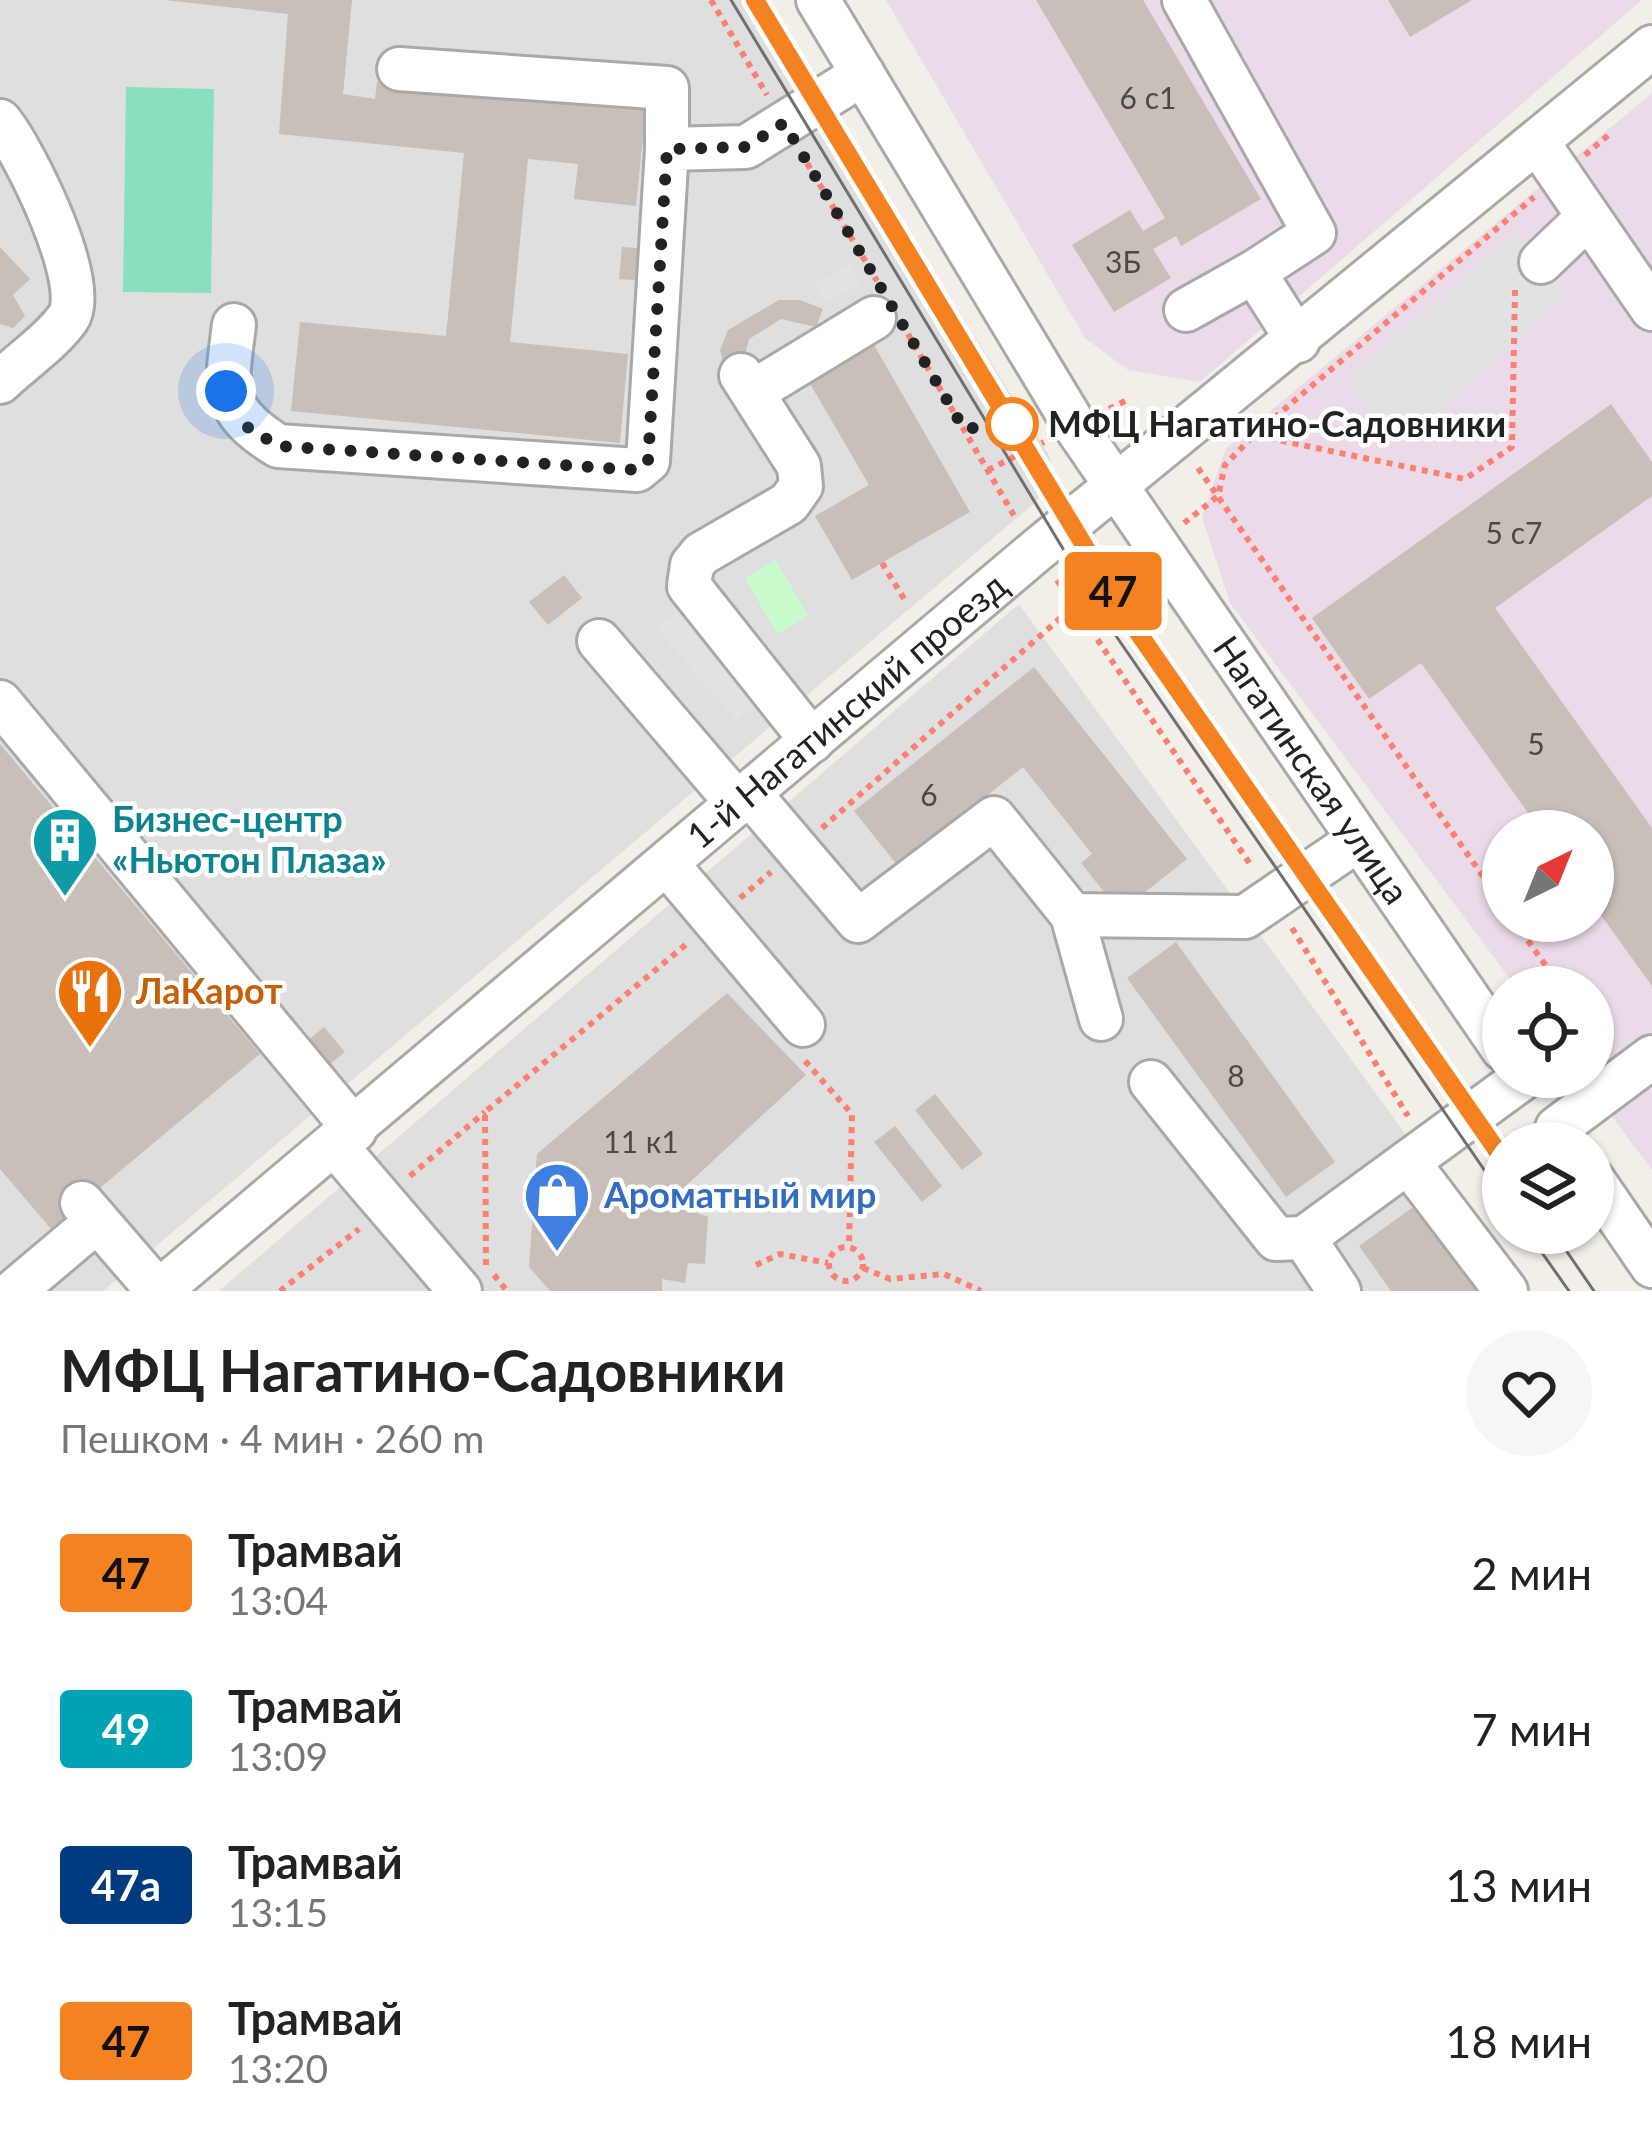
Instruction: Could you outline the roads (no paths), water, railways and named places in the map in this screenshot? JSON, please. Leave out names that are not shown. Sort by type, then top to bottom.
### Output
[{"type":"street","name":"Нагатинская улица","points":[[818,0],[1115,486],[1482,1019]]},
{"type":"street","points":[[1184,0],[1314,233],[1186,310]]},
{"type":"street","name":"1-й Нагатинский проезд","points":[[159,1291],[1115,486],[1298,340],[1549,160],[1652,47]]},
{"type":"street","points":[[235,325],[226,391],[244,425],[278,446],[637,470],[648,461],[668,88],[399,69]]},
{"type":"street","points":[[667,149],[746,147],[863,74]]},
{"type":"street","points":[[0,121],[13,136],[76,292],[70,316],[0,382]]},
{"type":"street","points":[[1549,160],[1652,309]]},
{"type":"street","points":[[1528,272],[1588,217]]},
{"type":"street","points":[[1254,272],[1298,340]]},
{"type":"street","points":[[812,742],[689,586],[692,565],[701,554],[789,503],[801,486],[799,466],[747,383],[886,310]]},
{"type":"street","points":[[599,640],[858,921],[994,818],[1072,915],[1101,1019]]},
{"type":"street","points":[[0,702],[346,1138],[473,1278]]},
{"type":"street","points":[[1072,915],[1245,917],[1358,840]]},
{"type":"street","points":[[667,864],[804,1043]]},
{"type":"street","points":[[1577,1122],[1652,1057]]},
{"type":"street","points":[[1151,1082],[1276,1239],[1304,1238],[1496,1098]]},
{"type":"street","points":[[1418,1156],[1506,1291]]},
{"type":"street","points":[[1614,1211],[1652,1266]]},
{"type":"street","points":[[14,1291],[90,1212],[159,1291]]},
{"type":"street","points":[[1304,1238],[1339,1291]]},
{"type":"tram line","points":[[731,0],[1114,633],[1482,1167]]},
{"type":"tram line","points":[[755,0],[1128,618],[1482,1130]]},
{"type":"tram line","name":"47","points":[[755,0],[1128,618],[1482,1129]]},
{"type":"tram line","points":[[1543,1254],[1569,1291]]},
{"type":"tram line","points":[[1568,1254],[1594,1291]]},
{"type":"place","name":"МФЦ Нагатино-Садовники","points":[[1012,424]]},
{"type":"place","name":"Бизнес-центр «Ньютон Плаза»","points":[[65,899]]},
{"type":"place","name":"ЛаКарот","points":[[90,1050]]},
{"type":"place","name":"Ароматный мир","points":[[557,1254]]}]
